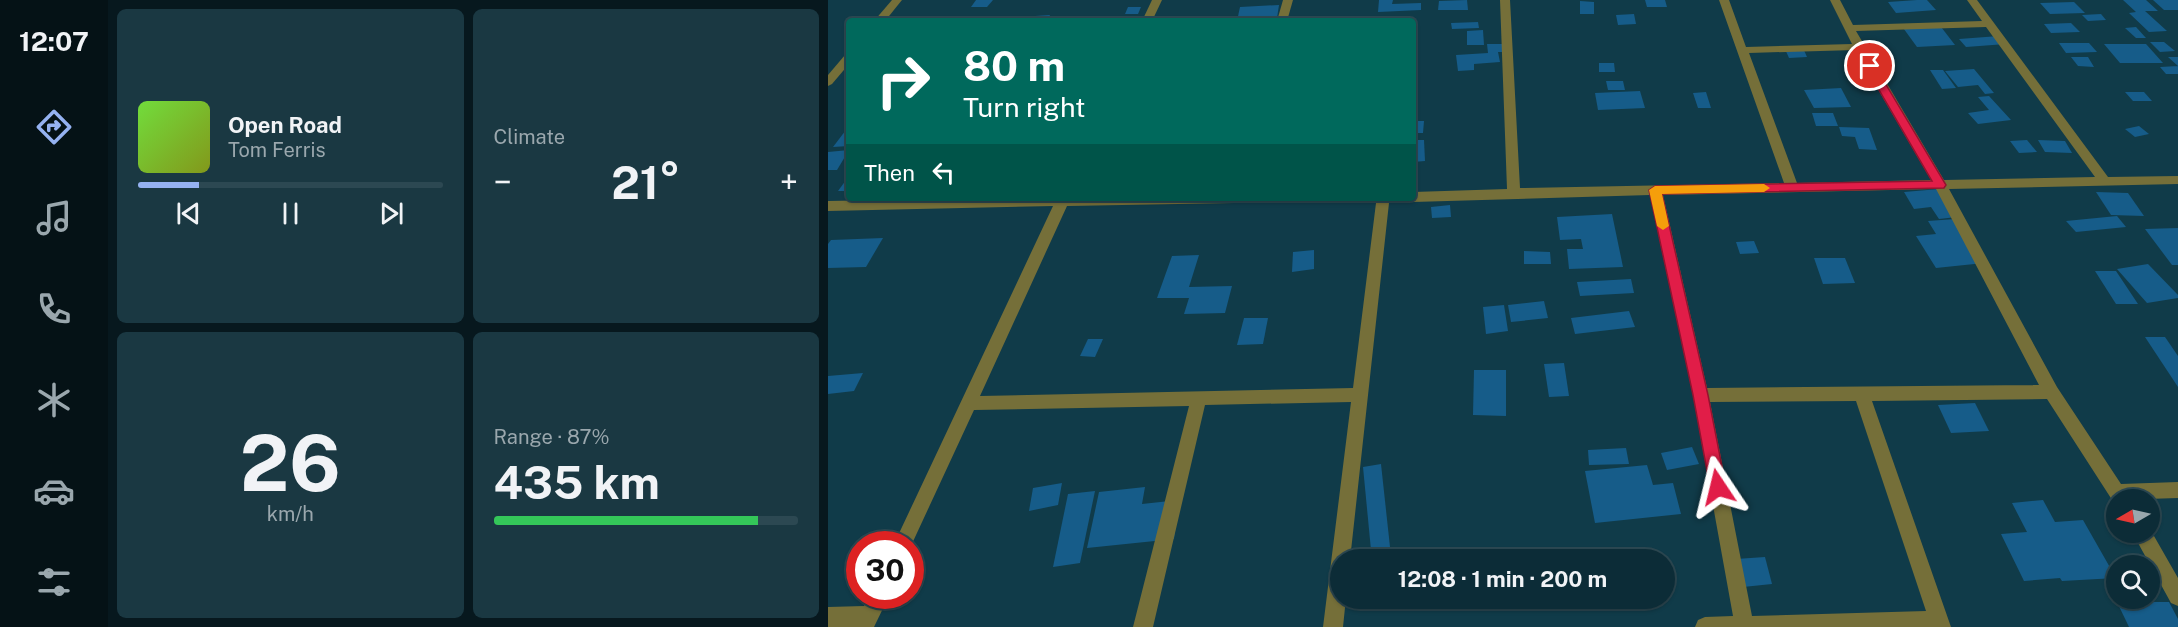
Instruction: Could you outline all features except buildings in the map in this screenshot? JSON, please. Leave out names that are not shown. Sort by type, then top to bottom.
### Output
[{"type":"street","points":[[882,18],[897,0]]},
{"type":"street","points":[[1148,18],[1157,0]]},
{"type":"street","points":[[1283,18],[1288,0]]},
{"type":"street","points":[[1505,0],[1514,193]]},
{"type":"street","points":[[1724,0],[1792,188]]},
{"type":"street","points":[[1835,0],[1859,47],[1940,185],[2051,392],[2115,489]]},
{"type":"street","points":[[1972,0],[2104,182]]},
{"type":"street","points":[[1849,28],[1988,24]]},
{"type":"street","points":[[1743,50],[1859,47]]},
{"type":"street","points":[[828,82],[846,61]]},
{"type":"street","points":[[1416,197],[2178,180]]},
{"type":"street","points":[[1655,190],[1701,395],[1744,625]]},
{"type":"street","points":[[828,206],[1024,201]]},
{"type":"street","points":[[909,531],[1063,201]]},
{"type":"street","points":[[1342,549],[1362,396],[1383,201]]},
{"type":"street","points":[[1701,395],[2051,392]]},
{"type":"street","points":[[1705,627],[1940,624],[1862,394]]},
{"type":"street","points":[[968,403],[1199,397],[1362,396]]},
{"type":"street","points":[[1143,627],[1199,397]]},
{"type":"street","points":[[2160,492],[2178,490]]},
{"type":"street","points":[[2147,543],[2178,596]]},
{"type":"street","points":[[1333,627],[1335,609]]},
{"type":"street","points":[[828,617],[867,621]]},
{"type":"slow traffic","points":[[1663,226],[1655,190],[1764,188]]},
{"type":"route","points":[[1718,487],[1701,395],[1655,190],[1940,185],[1870,66]]}]
